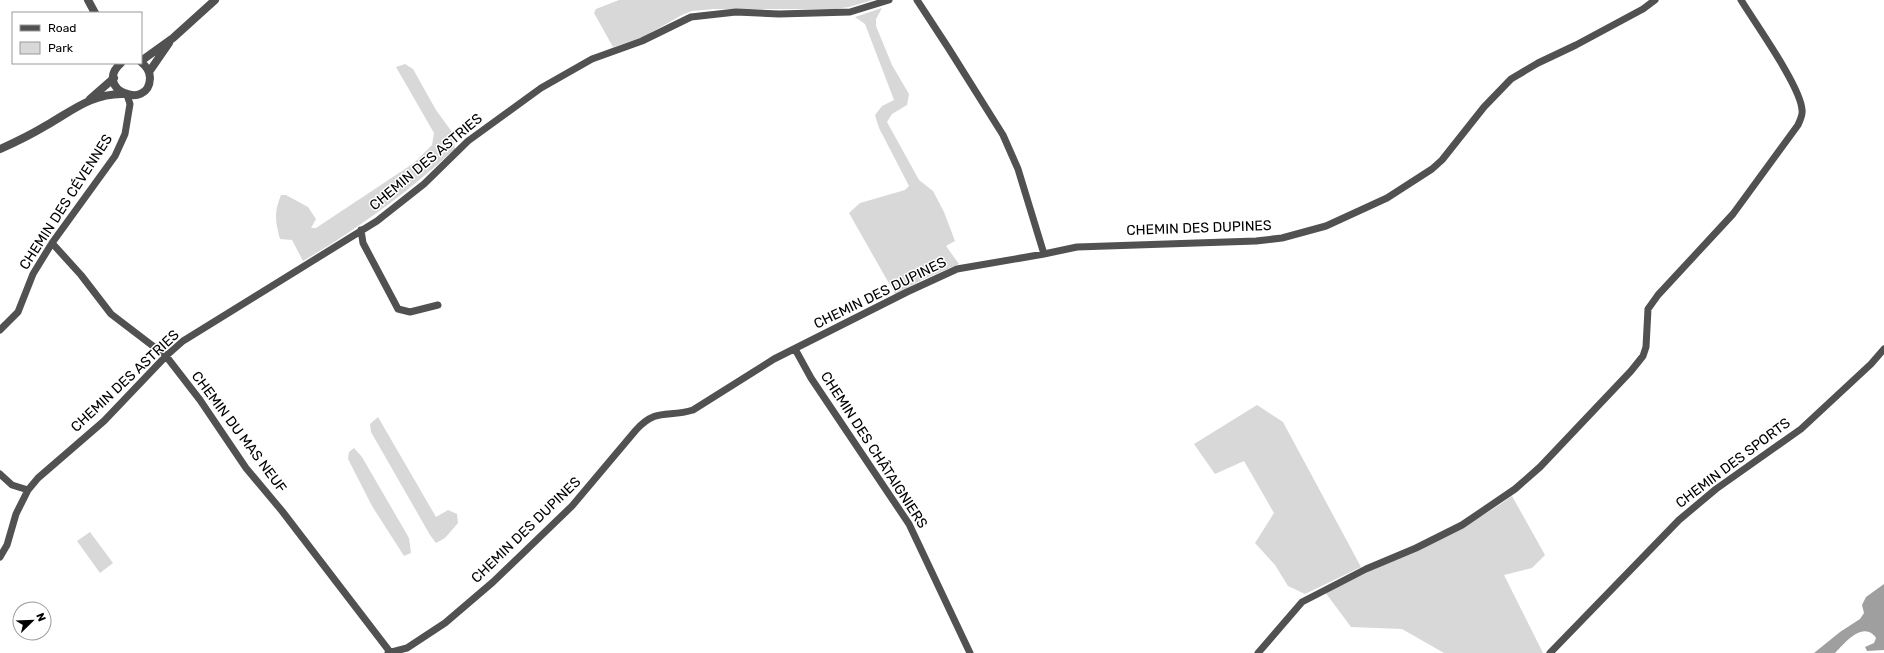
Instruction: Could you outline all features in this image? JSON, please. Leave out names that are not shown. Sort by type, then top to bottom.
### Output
[{"type":"street","points":[[82,0],[88,12]]},
{"type":"street","points":[[88,0],[94,12]]},
{"type":"street","points":[[142,60],[173,38],[215,0]]},
{"type":"street","name":"CHEMIN DES ASTRIES","points":[[0,557],[7,545],[16,514],[28,490],[38,478],[104,421],[166,356],[183,341],[377,221],[424,184],[468,141],[541,88],[592,59],[642,41],[690,17],[736,12],[779,14],[850,12],[889,0]]},
{"type":"street","points":[[916,0],[950,49],[1003,135],[1018,169],[1044,254]]},
{"type":"street","name":"CHEMIN DES DUPINES","points":[[389,653],[407,648],[446,622],[493,582],[572,506],[642,423],[655,415],[662,413],[684,413],[694,410],[774,359],[907,292],[957,269],[1076,247],[1282,238],[1326,226],[1388,198],[1432,169],[1442,160],[1484,107],[1511,79],[1538,63],[1576,45],[1643,9],[1655,0]]},
{"type":"street","points":[[1258,653],[1302,602],[1366,569],[1416,548],[1462,525],[1515,489],[1545,462],[1631,371],[1643,356],[1646,347],[1648,309],[1658,294],[1733,214],[1798,125],[1803,112],[1801,101],[1792,83],[1741,0]]},
{"type":"street","points":[[149,72],[173,38]]},
{"type":"street","points":[[0,149],[47,125],[89,100],[112,94],[129,95],[146,89],[150,78],[149,72],[142,62]]},
{"type":"street","points":[[114,71],[117,88],[129,95]]},
{"type":"street","points":[[89,100],[114,71]]},
{"type":"street","name":"CHEMIN DES CÉVENNES","points":[[0,330],[18,312],[33,274],[52,243],[115,156],[125,134],[130,104],[129,95]]},
{"type":"street","points":[[362,230],[363,243],[398,309],[410,312],[438,306]]},
{"type":"street","name":"CHEMIN DU MAS NEUF","points":[[52,243],[81,275],[111,314],[166,356],[200,400],[246,468],[282,511],[389,653]]},
{"type":"street","name":"CHEMIN DES CHÂTAIGNIERS","points":[[795,349],[811,378],[909,524],[970,653]]},
{"type":"street","name":"CHEMIN DES SPORTS","points":[[1550,653],[1679,520],[1716,489],[1801,429],[1871,364],[1884,349]]},
{"type":"street","points":[[0,474],[12,485],[28,490]]},
{"type":"green space","points":[[619,0],[873,0],[849,7],[835,9],[714,9],[692,11],[643,37],[613,47],[594,13],[596,9]]},
{"type":"green space","points":[[882,8],[876,19],[876,26],[892,65],[909,94],[907,105],[892,114],[887,122],[919,180],[933,191],[944,212],[955,241],[946,246],[959,264],[924,279],[895,294],[849,213],[860,203],[905,190],[909,186],[879,128],[875,115],[882,106],[894,100],[865,24],[855,17]]},
{"type":"green space","points":[[405,64],[413,69],[436,110],[452,132],[455,149],[401,195],[363,223],[303,261],[292,240],[280,239],[276,217],[277,207],[281,195],[286,195],[308,207],[316,219],[311,228],[316,228],[414,163],[432,145],[434,133],[396,67]]},
{"type":"green space","points":[[1257,405],[1283,422],[1361,567],[1305,594],[1288,586],[1275,565],[1255,543],[1274,513],[1244,461],[1215,474],[1194,444]]},
{"type":"green space","points":[[378,417],[436,517],[448,510],[457,514],[458,523],[445,538],[436,543],[371,432],[370,424]]},
{"type":"green space","points":[[354,448],[362,457],[409,538],[411,553],[404,556],[372,506],[348,459],[349,452]]},
{"type":"green space","points":[[1512,496],[1545,555],[1532,568],[1504,575],[1543,653],[1444,653],[1402,629],[1351,627],[1325,592],[1421,548],[1468,524]]},
{"type":"green space","points":[[90,532],[113,563],[100,573],[77,541]]},
{"type":"shaded area","points":[[1884,584],[1884,650],[1867,651],[1865,647],[1874,643],[1876,638],[1871,633],[1864,631],[1850,638],[1835,653],[1814,653],[1840,632],[1860,619],[1864,613],[1862,605],[1866,597]]}]
